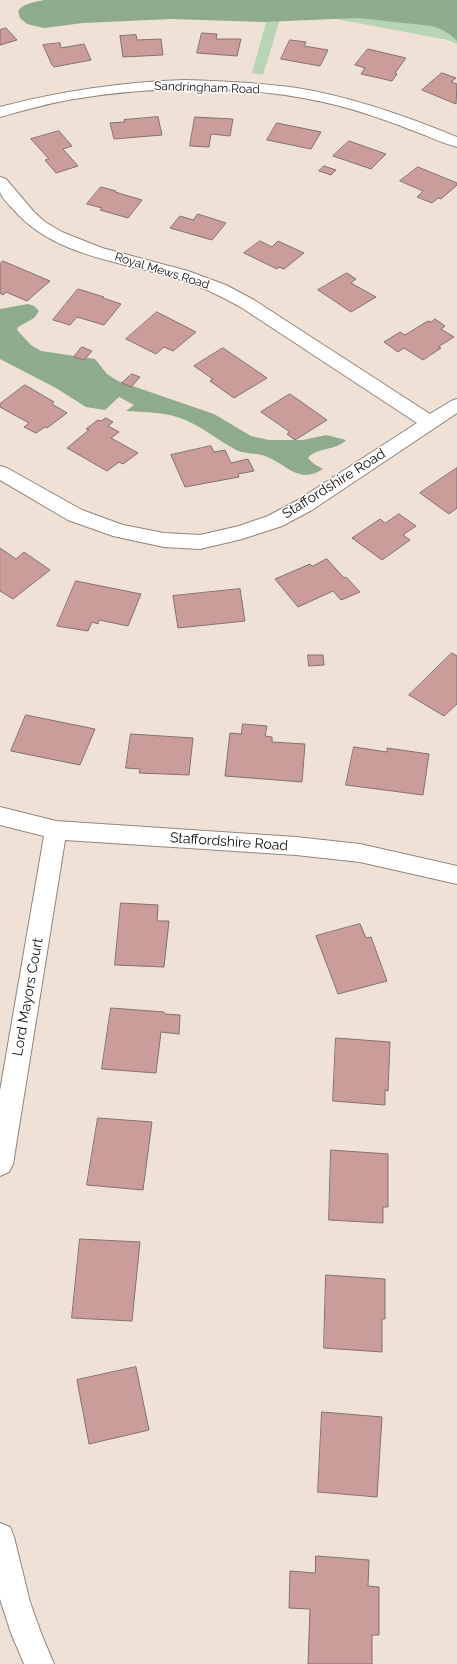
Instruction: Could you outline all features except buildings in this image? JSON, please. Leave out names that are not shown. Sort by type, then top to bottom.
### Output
[{"type":"street","name":"Sandringham Road","points":[[0,112],[73,94],[126,88],[178,85],[237,87],[298,93],[359,107],[412,124],[457,142]]},
{"type":"street","name":"Royal Mews Road","points":[[0,182],[20,206],[39,225],[64,239],[91,250],[203,281],[248,304],[430,423]]},
{"type":"street","name":"Staffordshire Road","points":[[0,472],[75,515],[120,531],[164,540],[200,542],[242,532],[274,521],[305,505],[457,405]]},
{"type":"street","name":"Staffordshire Road","points":[[0,816],[56,830],[289,846],[360,853],[457,875]]},
{"type":"street","name":"Lord Mayors Court","points":[[0,1164],[56,830]]},
{"type":"street","points":[[0,1537],[10,1585],[27,1641],[39,1664]]},
{"type":"green space","points":[[44,0],[457,0],[457,41],[446,32],[432,26],[358,18],[263,22],[172,19],[83,23],[44,28],[27,24],[20,18],[18,11],[20,8],[30,3]]},
{"type":"green space","points":[[99,0],[457,0],[457,44],[448,40],[283,9],[263,75],[252,73],[270,8]]},
{"type":"green space","points":[[28,304],[34,306],[39,311],[34,318],[18,327],[17,330],[31,345],[41,351],[95,359],[107,374],[118,381],[214,414],[251,436],[269,440],[303,440],[326,435],[346,440],[337,446],[316,452],[308,458],[314,464],[323,469],[306,475],[293,472],[265,456],[236,450],[200,428],[177,417],[158,413],[126,411],[134,405],[119,397],[105,410],[86,407],[56,388],[0,359],[0,309]]}]
